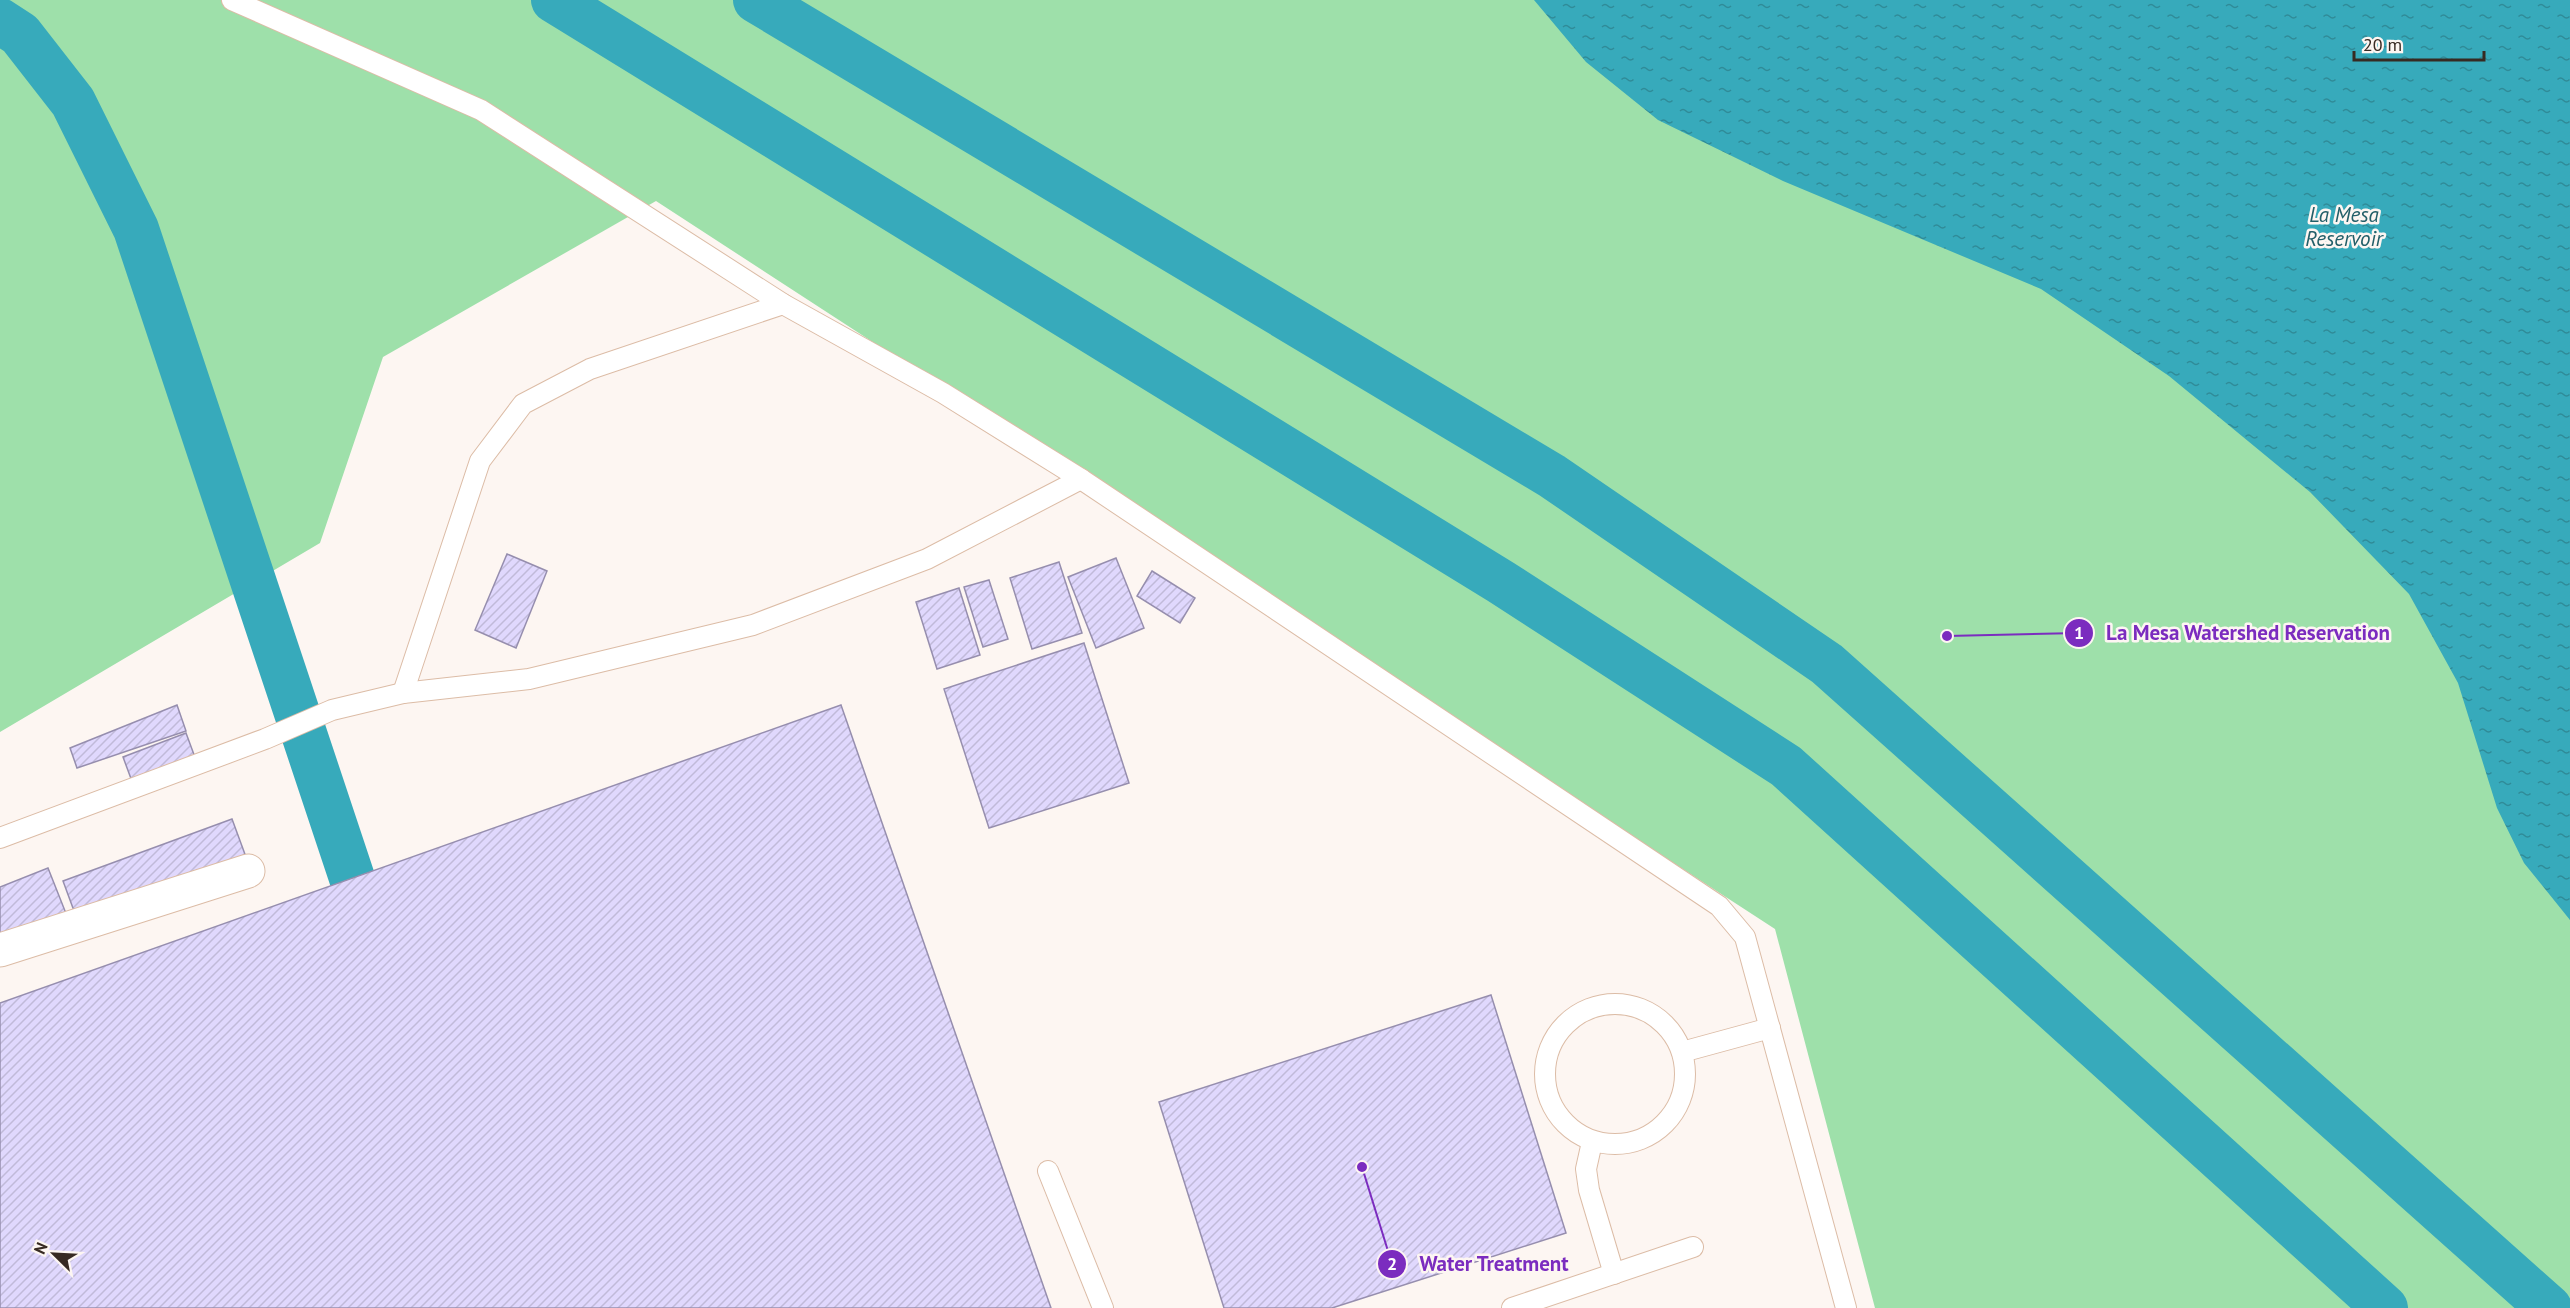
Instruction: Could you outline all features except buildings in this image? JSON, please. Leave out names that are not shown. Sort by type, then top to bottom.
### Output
[{"type":"street","points":[[0,950],[248,871]]},
{"type":"lane","points":[[232,0],[481,110],[783,304],[943,393],[1081,479],[1719,906],[1745,937],[1846,1308]]},
{"type":"lane","points":[[403,693],[480,461],[523,404],[590,369],[783,304]]},
{"type":"lane","points":[[0,838],[265,739],[332,710],[403,693],[529,679],[753,625],[927,559],[1081,479]]},
{"type":"lane","points":[[1615,1004],[1637,1007],[1656,1017],[1671,1033],[1682,1052],[1685,1074],[1681,1096],[1672,1115],[1656,1131],[1636,1141],[1614,1145],[1592,1142],[1574,1131],[1557,1116],[1548,1096],[1544,1074],[1548,1052],[1558,1033],[1574,1017],[1593,1007],[1615,1004]]},
{"type":"lane","points":[[1682,1052],[1770,1028]]},
{"type":"lane","points":[[1592,1142],[1586,1168],[1589,1190],[1614,1274]]},
{"type":"lane","points":[[1048,1171],[1103,1308]]},
{"type":"lane","points":[[1512,1308],[1693,1247]]},
{"type":"green space","points":[[0,0],[2570,0],[2570,1308],[1875,1308],[1775,929],[656,201],[383,357],[320,543],[0,732]]},
{"type":"water","name":"La Mesa Reservoir","points":[[1534,0],[2570,0],[2570,920],[2524,863],[2497,808],[2458,683],[2409,594],[2310,492],[2169,376],[2041,289],[1783,181],[1658,120],[1586,62]]},
{"type":"waterway","points":[[554,0],[1501,582],[1786,766],[2385,1308]]},
{"type":"waterway","points":[[756,0],[1552,476],[1827,664],[2549,1308]]},
{"type":"waterway","points":[[0,21],[20,34],[73,102],[136,229],[352,878]]},
{"type":"place","name":"La Mesa Watershed Reservation","points":[[1947,636]]},
{"type":"place","name":"Water Treatment","points":[[1362,1167]]}]
